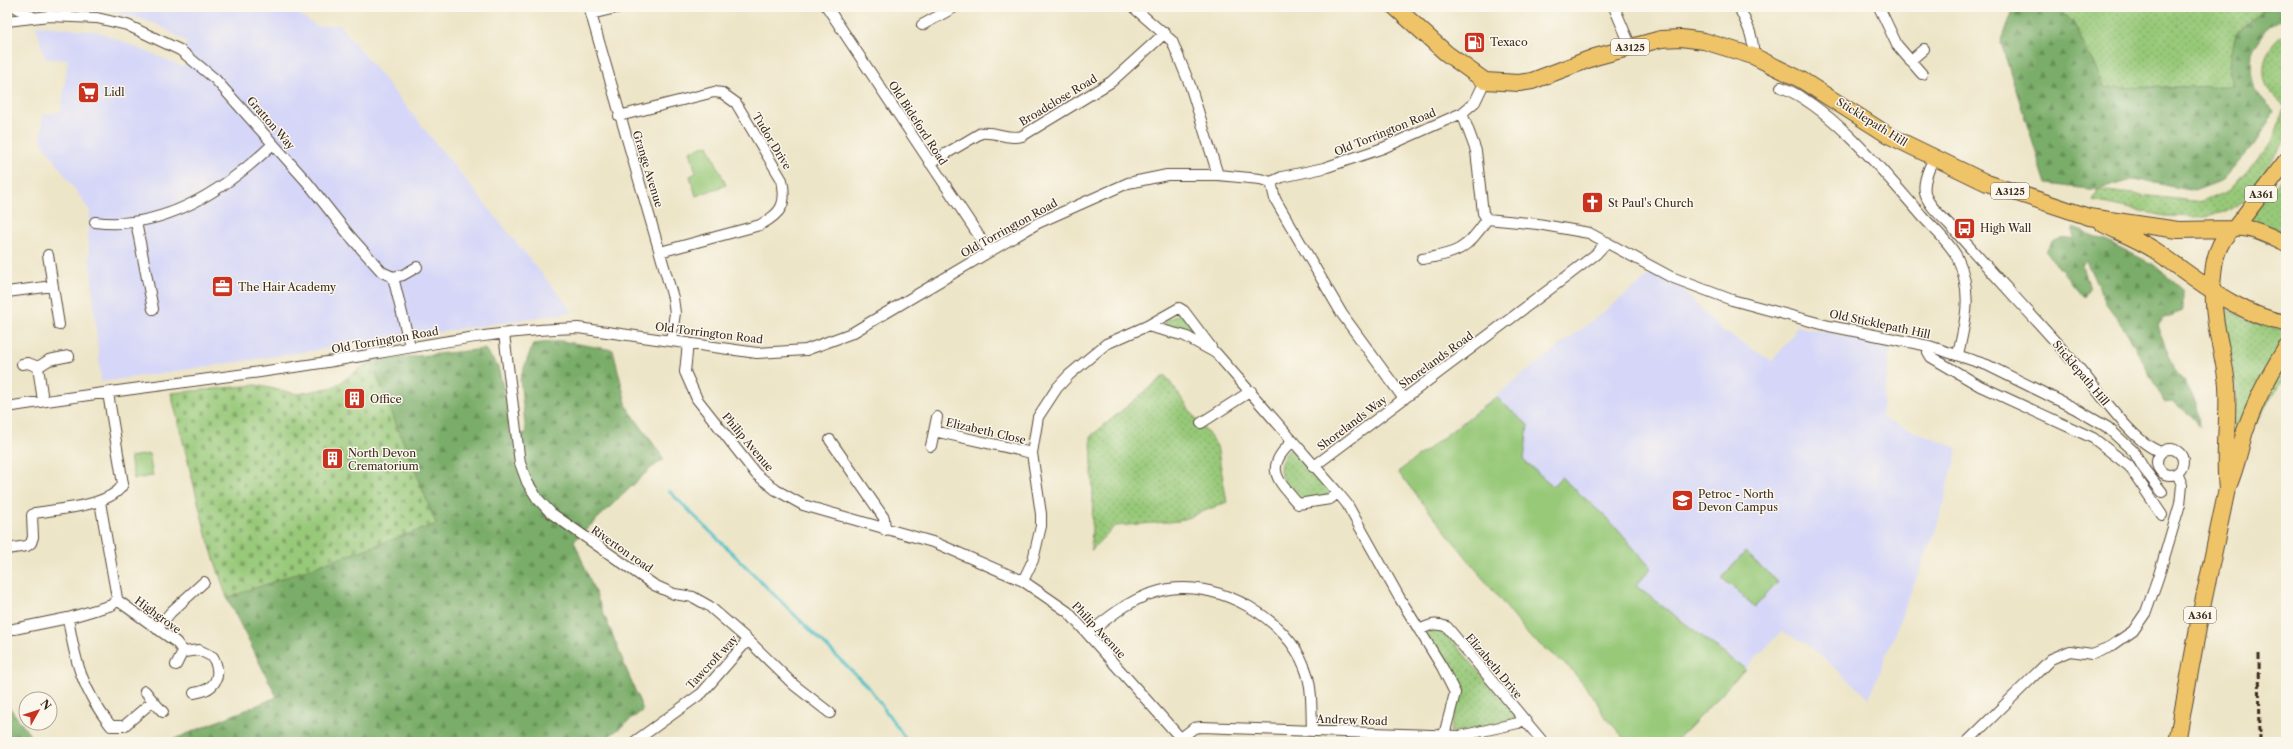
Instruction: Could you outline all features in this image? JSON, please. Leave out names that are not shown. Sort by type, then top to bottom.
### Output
[{"type":"main road","points":[[1395,7],[1446,53],[1485,81]]},
{"type":"main road","name":"Sticklepath Hill","points":[[1485,81],[1519,83],[1532,81],[1595,57],[1661,39],[1682,38],[1704,41],[1753,56],[1800,79],[1888,135],[1934,158]]},
{"type":"main road","name":"A3125","points":[[1934,158],[1987,183],[2089,217],[2150,247],[2213,290]]},
{"type":"main road","name":"A361","points":[[2233,228],[2286,161]]},
{"type":"main road","name":"A3125","points":[[2089,217],[2178,230],[2233,228]]},
{"type":"main road","points":[[2286,244],[2270,236],[2233,228],[2218,248],[2215,259],[2213,290],[2261,318],[2286,323]]},
{"type":"main road","name":"A361","points":[[2177,742],[2226,489],[2235,472],[2227,385],[2213,309],[2213,290]]},
{"type":"main road","name":"A361","points":[[2232,452],[2258,398],[2286,348]]},
{"type":"street","name":"Gratton Way","points":[[15,7],[33,17]]},
{"type":"street","points":[[590,10],[620,7]]},
{"type":"street","name":"Old Bideford Road","points":[[827,7],[989,251]]},
{"type":"street","points":[[922,25],[955,7]]},
{"type":"street","points":[[1133,7],[1165,33],[1172,41],[1190,85],[1218,175]]},
{"type":"street","points":[[1614,7],[1631,47]]},
{"type":"street","points":[[1739,7],[1751,33],[1754,47],[1753,56]]},
{"type":"street","points":[[1878,7],[1897,45],[1922,74]]},
{"type":"street","name":"Grange Avenue","points":[[590,10],[674,305],[671,340]]},
{"type":"street","name":"Gratton Way","points":[[7,20],[33,17],[97,18],[127,25],[156,37],[180,50],[197,62],[215,79],[273,144],[382,272],[393,277]]},
{"type":"street","name":"Broadclose Road","points":[[930,164],[981,133],[989,132],[1013,138],[1022,136],[1111,82],[1165,33]]},
{"type":"street","points":[[1910,60],[1924,49]]},
{"type":"street","name":"Old Torrington Road","points":[[7,407],[327,362],[410,346],[550,329],[578,328],[757,353],[776,353],[816,348],[852,333],[1038,223],[1128,183],[1167,175],[1218,175],[1260,179],[1271,182],[1282,177],[1324,168],[1383,148],[1462,113],[1474,102],[1485,81]]},
{"type":"street","points":[[1781,87],[1796,92],[1820,109],[1849,135],[1909,201],[1956,256],[1963,276],[1968,303],[1958,354]]},
{"type":"street","name":"Tudor Drive","points":[[619,116],[714,92],[722,93],[736,102],[782,180],[785,192],[784,204],[773,218],[760,225],[660,252]]},
{"type":"street","points":[[1421,259],[1441,256],[1460,250],[1474,238],[1487,219],[1483,213],[1476,151],[1462,113]]},
{"type":"street","points":[[95,222],[111,224],[136,222],[165,214],[214,193],[244,171],[273,144]]},
{"type":"street","name":"Sticklepath Hill","points":[[1934,158],[1926,176],[1924,191],[1932,208],[1949,224],[2078,367],[2119,417],[2152,449],[2161,452]]},
{"type":"street","name":"Shorelands Road","points":[[1271,182],[1274,199],[1342,314],[1404,399],[1590,258],[1607,242]]},
{"type":"street","name":"Old Sticklepath Hill","points":[[1487,219],[1563,227],[1589,233],[1671,277],[1732,300],[1829,326],[1929,346],[1958,354],[1988,365],[2101,423],[2127,444],[2162,492]]},
{"type":"street","points":[[136,222],[153,309]]},
{"type":"street","points":[[48,255],[59,325]]},
{"type":"street","points":[[410,346],[393,277],[403,275],[417,267]]},
{"type":"street","points":[[7,292],[53,286]]},
{"type":"street","points":[[1023,581],[1033,560],[1041,526],[1042,514],[1032,453],[1038,417],[1057,388],[1106,344],[1147,326],[1177,308],[1182,309],[1216,353],[1347,504],[1456,693],[1444,735]]},
{"type":"street","points":[[1147,326],[1185,336],[1216,353]]},
{"type":"street","name":"Riverton road","points":[[504,334],[520,463],[537,498],[557,518],[654,585],[674,594],[693,597],[709,606],[748,640],[794,686],[830,713]]},
{"type":"street","name":"Philip Avenue","points":[[688,343],[685,362],[688,382],[698,399],[756,474],[776,490],[803,505],[885,530],[936,543],[1023,581],[1068,612],[1183,740]]},
{"type":"street","points":[[1929,346],[1928,352],[1931,357],[1980,386],[2093,438],[2128,466],[2162,515]]},
{"type":"street","points":[[38,368],[49,360],[69,356]]},
{"type":"street","points":[[22,364],[28,363],[38,368]]},
{"type":"street","points":[[38,368],[43,401]]},
{"type":"street","points":[[7,549],[27,546],[31,543],[33,537],[32,516],[35,513],[100,502],[120,490],[123,484],[108,392]]},
{"type":"street","points":[[1201,423],[1251,392]]},
{"type":"street","name":"Shorelands Way","points":[[1314,467],[1404,399]]},
{"type":"street","name":"Elizabeth Close","points":[[931,446],[937,417]]},
{"type":"street","name":"Elizabeth Close","points":[[934,431],[1032,453]]},
{"type":"street","points":[[830,440],[884,518],[885,530]]},
{"type":"street","points":[[1293,441],[1281,452],[1275,470],[1276,478],[1298,504],[1306,504],[1330,499],[1338,493]]},
{"type":"street","points":[[2169,448],[2179,452],[2183,462],[2177,473],[2166,474],[2159,469],[2157,462],[2161,452],[2169,448]]},
{"type":"street","points":[[1967,742],[2051,659],[2070,651],[2092,654],[2110,647],[2133,631],[2146,612],[2158,578],[2180,504],[2182,485],[2177,473]]},
{"type":"street","points":[[14,629],[68,618],[112,605],[117,600],[118,593],[100,502]]},
{"type":"street","points":[[157,629],[171,612],[204,582]]},
{"type":"street","points":[[1088,634],[1108,617],[1131,602],[1169,589],[1195,589],[1239,601],[1259,612],[1275,626],[1299,653],[1311,689],[1312,731]]},
{"type":"street","name":"Highgrove","points":[[117,600],[176,642],[183,651]]},
{"type":"street","points":[[68,618],[76,665],[95,705],[111,726],[124,726],[153,701]]},
{"type":"street","name":"Elizabeth Drive","points":[[1420,630],[1432,624],[1439,623],[1447,627],[1523,720],[1543,742]]},
{"type":"street","name":"Tawcroft way","points":[[634,742],[702,693],[748,640]]},
{"type":"street","name":"Highgrove","points":[[183,651],[199,650],[213,657],[216,664],[217,676],[212,686],[205,692],[194,693]]},
{"type":"street","name":"Highgrove","points":[[176,665],[183,651]]},
{"type":"street","points":[[145,691],[163,712]]},
{"type":"street","name":"Andrew Road","points":[[1183,740],[1194,728],[1201,727],[1460,736],[1518,723],[1523,720]]},
{"type":"shaded area","points":[[66,7],[289,7],[316,26],[340,25],[573,312],[101,382],[88,240],[90,211],[41,141],[43,115],[61,111],[68,59],[45,59],[36,25],[99,32],[184,67],[186,41],[155,23],[103,9]]},
{"type":"shaded area","name":"Petroc - North Devon Campus","points":[[1652,274],[1686,288],[1685,293],[1720,329],[1772,361],[1793,335],[1796,326],[1891,346],[1881,418],[1958,448],[1936,529],[1869,698],[1805,642],[1781,632],[1675,742],[1628,742],[1604,716],[1596,700],[1570,668],[1530,637],[1398,472]]},
{"type":"green space","points":[[2014,7],[2056,7],[2073,22],[2105,88],[2233,86],[2228,70],[2236,34],[2266,7],[2286,7],[2286,16],[2268,27],[2252,51],[2251,72],[2255,90],[2274,112],[2254,145],[2223,180],[2194,191],[2135,179],[2098,190],[2046,184],[2001,43]]},
{"type":"green space","points":[[2056,7],[2266,7],[2236,34],[2233,86],[2105,88],[2073,22]]},
{"type":"green space","points":[[2286,34],[2286,140],[2260,179],[2241,202],[2226,212],[2199,217],[2165,216],[2093,201],[2098,190],[2202,202],[2230,190],[2272,143],[2285,106],[2269,90],[2264,74],[2264,66],[2269,51],[2279,38]]},
{"type":"green space","points":[[708,145],[726,185],[696,196],[690,176],[696,173],[690,151]]},
{"type":"green space","points":[[2286,173],[2286,234],[2278,229],[2245,221]]},
{"type":"green space","points":[[2073,228],[2109,242],[2154,265],[2183,290],[2183,311],[2163,318],[2157,325],[2176,373],[2184,381],[2197,405],[2199,427],[2190,415],[2172,401],[2164,402],[2128,334],[2108,307],[2086,261],[2082,265],[2089,289],[2084,297],[2046,252],[2051,244],[2057,240],[2064,238],[2073,240]]},
{"type":"green space","points":[[2220,303],[2245,320],[2286,331],[2286,338],[2262,376],[2232,451],[2236,388]]},
{"type":"green space","points":[[1181,313],[1196,331],[1194,333],[1163,325],[1163,322]]},
{"type":"green space","points":[[561,341],[613,350],[627,407],[664,459],[650,469],[574,541],[643,710],[602,742],[167,742],[277,697],[227,598],[436,524],[371,361],[485,349],[498,367],[507,403],[509,435],[526,433],[520,379],[533,344]]},
{"type":"green space","points":[[2286,357],[2286,375],[2256,421],[2253,422]]},
{"type":"green space","name":"North Devon Crematorium","points":[[371,361],[436,524],[227,598],[206,534],[171,393],[256,385],[297,394],[334,387]]},
{"type":"green space","points":[[1165,375],[1196,419],[1200,429],[1204,428],[1217,446],[1227,502],[1179,521],[1115,526],[1091,550],[1093,499],[1091,436]]},
{"type":"green space","points":[[1496,397],[1528,425],[1524,461],[1553,486],[1561,477],[1609,520],[1651,568],[1636,586],[1745,669],[1675,742],[1628,742],[1604,716],[1596,700],[1570,668],[1530,637],[1398,472]]},
{"type":"green space","points":[[1293,445],[1333,492],[1328,497],[1300,501],[1283,480],[1280,468],[1282,461]]},
{"type":"green space","points":[[149,454],[153,476],[134,479],[130,457]]},
{"type":"green space","points":[[1745,552],[1778,582],[1755,607],[1722,578]]},
{"type":"green space","points":[[1434,627],[1443,629],[1517,718],[1458,733],[1450,731],[1459,696],[1426,632]]},
{"type":"green space","points":[[7,704],[18,719],[18,731],[27,731],[35,742],[7,742]]},
{"type":"waterway","points":[[669,491],[870,689],[908,742]]},
{"type":"railway","points":[[2259,654],[2260,742]]},
{"type":"place","name":"Texaco","points":[[1475,42]]},
{"type":"place","name":"Lidl","points":[[88,92]]},
{"type":"place","name":"St Paul's Church","points":[[1592,203]]},
{"type":"place","name":"High Wall","points":[[1964,228]]},
{"type":"place","name":"The Hair Academy","points":[[223,287]]},
{"type":"place","name":"Office","points":[[354,399]]},
{"type":"place","name":"North Devon Crematorium","points":[[332,459]]},
{"type":"place","name":"Petroc - North Devon Campus","points":[[1682,500]]}]
